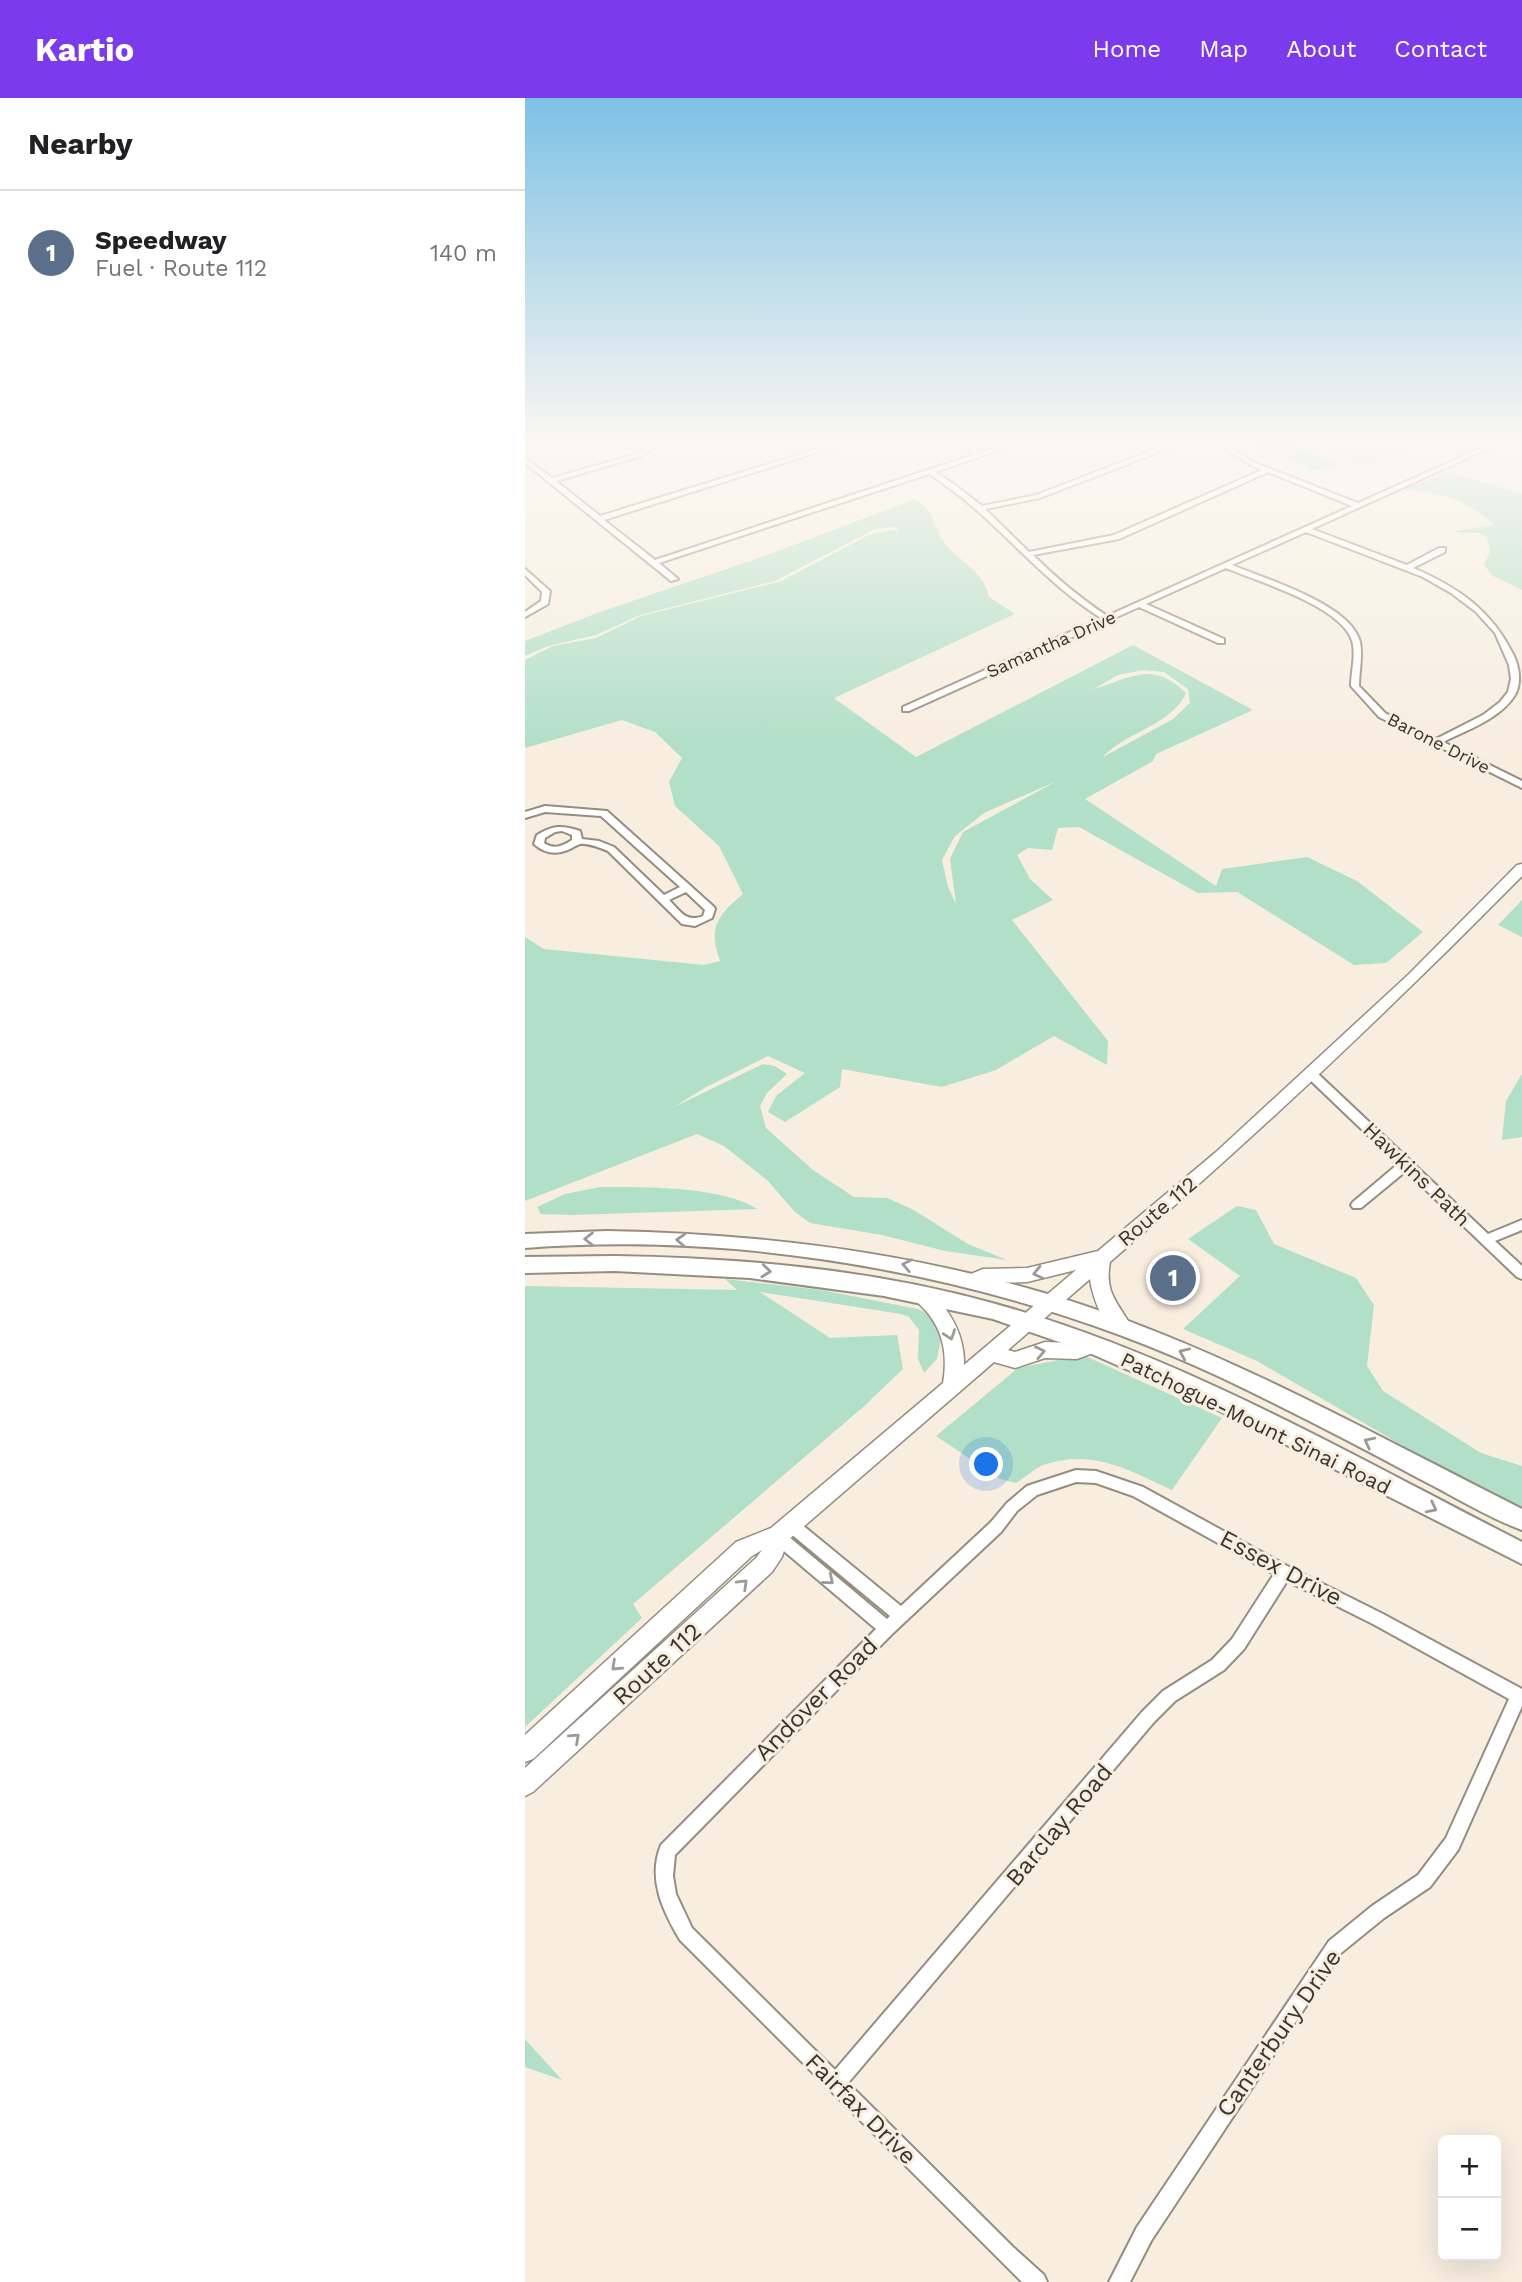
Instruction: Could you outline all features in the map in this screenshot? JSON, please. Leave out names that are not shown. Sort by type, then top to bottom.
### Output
[{"type":"highway","name":"Patchogue-Mount Sinai Road","points":[[525,1241],[653,1239],[741,1243],[819,1251],[973,1281],[1123,1328],[1244,1380],[1522,1520]]},
{"type":"highway","name":"Patchogue-Mount Sinai Road","points":[[525,1265],[683,1264],[765,1270],[921,1294],[1027,1321],[1230,1406],[1522,1554]]},
{"type":"main road","name":"Route 112","points":[[525,1751],[744,1549],[783,1530],[1222,1156],[1312,1075],[1471,922],[1522,868]]},
{"type":"main road","points":[[973,1281],[983,1276],[1027,1275],[1102,1258],[1098,1275],[1101,1293],[1108,1309],[1123,1328]]},
{"type":"main road","points":[[921,1294],[939,1313],[951,1335],[955,1360],[952,1385]]},
{"type":"main road","points":[[990,1353],[1015,1360],[1045,1350],[1077,1351],[1091,1346]]},
{"type":"main road","name":"Route 112","points":[[525,1784],[764,1564],[783,1530]]},
{"type":"street","points":[[631,543],[674,579]]},
{"type":"street","points":[[656,562],[713,543]]},
{"type":"street","points":[[1016,543],[1080,602],[1107,619]]},
{"type":"street","points":[[1028,554],[1085,543]]},
{"type":"street","name":"Samantha Drive","points":[[906,709],[1275,543]]},
{"type":"street","points":[[1340,543],[1462,596],[1491,620],[1509,652],[1515,668],[1512,694],[1485,716],[1437,742]]},
{"type":"street","points":[[1405,569],[1442,550]]},
{"type":"street","name":"Barone Drive","points":[[1226,565],[1314,603],[1345,624],[1353,634],[1357,646],[1355,686],[1367,702],[1382,715],[1522,785]]},
{"type":"street","points":[[525,571],[546,591],[545,602],[525,615]]},
{"type":"street","points":[[1139,604],[1221,641]]},
{"type":"street","points":[[1509,652],[1522,652]]},
{"type":"street","points":[[525,815],[545,809],[604,813],[710,909],[707,918],[695,923],[686,922],[611,849],[596,843],[577,841],[568,848],[551,850],[539,844],[540,837]]},
{"type":"street","points":[[563,828],[572,810]]},
{"type":"street","points":[[525,836],[540,837],[553,829],[563,828],[577,833],[577,841]]},
{"type":"street","points":[[662,898],[687,888]]},
{"type":"street","name":"Hawkins Path","points":[[1312,1075],[1522,1274]]},
{"type":"street","points":[[1357,1206],[1406,1164]]},
{"type":"street","points":[[1485,1240],[1522,1225]]},
{"type":"street","name":"Essex Drive","points":[[1032,1490],[1076,1476],[1096,1477],[1138,1491],[1284,1572],[1521,1696]]},
{"type":"street","name":"Andover Road","points":[[686,1934],[669,1905],[663,1879],[667,1851],[901,1615],[996,1528],[1012,1507],[1032,1490]]},
{"type":"street","points":[[783,1530],[901,1615]]},
{"type":"street","points":[[783,1530],[887,1629]]},
{"type":"street","name":"Barclay Road","points":[[835,2084],[1148,1717],[1169,1696],[1217,1665],[1238,1644],[1284,1572]]},
{"type":"street","name":"Canterbury Drive","points":[[1119,2282],[1144,2234],[1335,1947],[1378,1912],[1402,1899],[1424,1881],[1452,1844],[1521,1696]]},
{"type":"street","name":"Fairfax Drive","points":[[686,1934],[1037,2282]]},
{"type":"green space","points":[[799,543],[848,543],[775,581],[640,615],[596,635],[548,646],[525,656],[525,641]]},
{"type":"green space","points":[[854,543],[945,543],[981,579],[989,597],[1015,614],[834,698],[916,757],[1133,645],[1253,710],[1156,754],[1153,761],[1085,799],[1216,886],[1222,869],[1307,857],[1357,881],[1423,932],[1386,963],[1354,965],[1237,892],[1198,893],[1079,827],[1058,828],[1052,850],[1028,848],[1017,855],[1030,879],[1053,900],[1012,920],[1108,1041],[1107,1065],[1054,1036],[996,1070],[942,1087],[842,1069],[840,1087],[785,1122],[768,1112],[776,1096],[805,1073],[768,1056],[706,1087],[674,1107],[763,1064],[775,1066],[787,1074],[767,1093],[760,1106],[766,1128],[813,1170],[854,1197],[887,1198],[912,1209],[968,1244],[1007,1260],[945,1251],[882,1235],[810,1223],[795,1212],[767,1180],[724,1146],[697,1134],[525,1201],[525,937],[544,949],[704,965],[720,961],[715,939],[717,923],[743,894],[719,846],[675,806],[669,782],[682,758],[655,732],[622,720],[525,748],[525,660],[553,646],[596,638],[641,616],[781,581]],"holes":[[[1143,670],[1164,672],[1188,689],[1190,703],[1173,719],[1103,757],[1112,748],[1170,713],[1186,693],[1174,683],[1152,674],[1141,674],[1094,689],[1118,675]],[[1057,781],[963,832],[950,859],[956,904],[948,887],[942,860],[955,836],[984,813]]]},
{"type":"green space","points":[[1488,543],[1522,543],[1522,590],[1493,576],[1484,565],[1490,552]]},
{"type":"green space","points":[[1522,900],[1522,937],[1498,925]]},
{"type":"green space","points":[[1522,1074],[1522,1137],[1502,1140],[1506,1101]]},
{"type":"green space","points":[[600,1187],[703,1192],[742,1201],[757,1209],[571,1215],[541,1214],[537,1207],[565,1194]]},
{"type":"green space","points":[[1237,1206],[1256,1210],[1274,1244],[1356,1278],[1374,1305],[1367,1366],[1383,1391],[1481,1453],[1522,1466],[1522,1507],[1455,1476],[1257,1361],[1183,1329],[1240,1276],[1188,1239]]},
{"type":"green space","points":[[725,1279],[821,1290],[918,1309],[932,1316],[947,1339],[941,1339],[937,1359],[924,1373],[918,1359],[919,1330],[909,1317],[760,1292],[830,1338],[897,1335],[903,1369],[862,1408],[633,1604],[642,1618],[525,1727],[525,1286],[737,1290]]},
{"type":"green space","points":[[1083,1355],[1222,1418],[1172,1490],[1110,1464],[1078,1459],[1043,1465],[1016,1483],[1000,1479],[936,1436],[1018,1368]]},
{"type":"green space","points":[[525,2039],[562,2080],[525,2067]]},
{"type":"place","name":"Speedway","points":[[1173,1278]]}]
